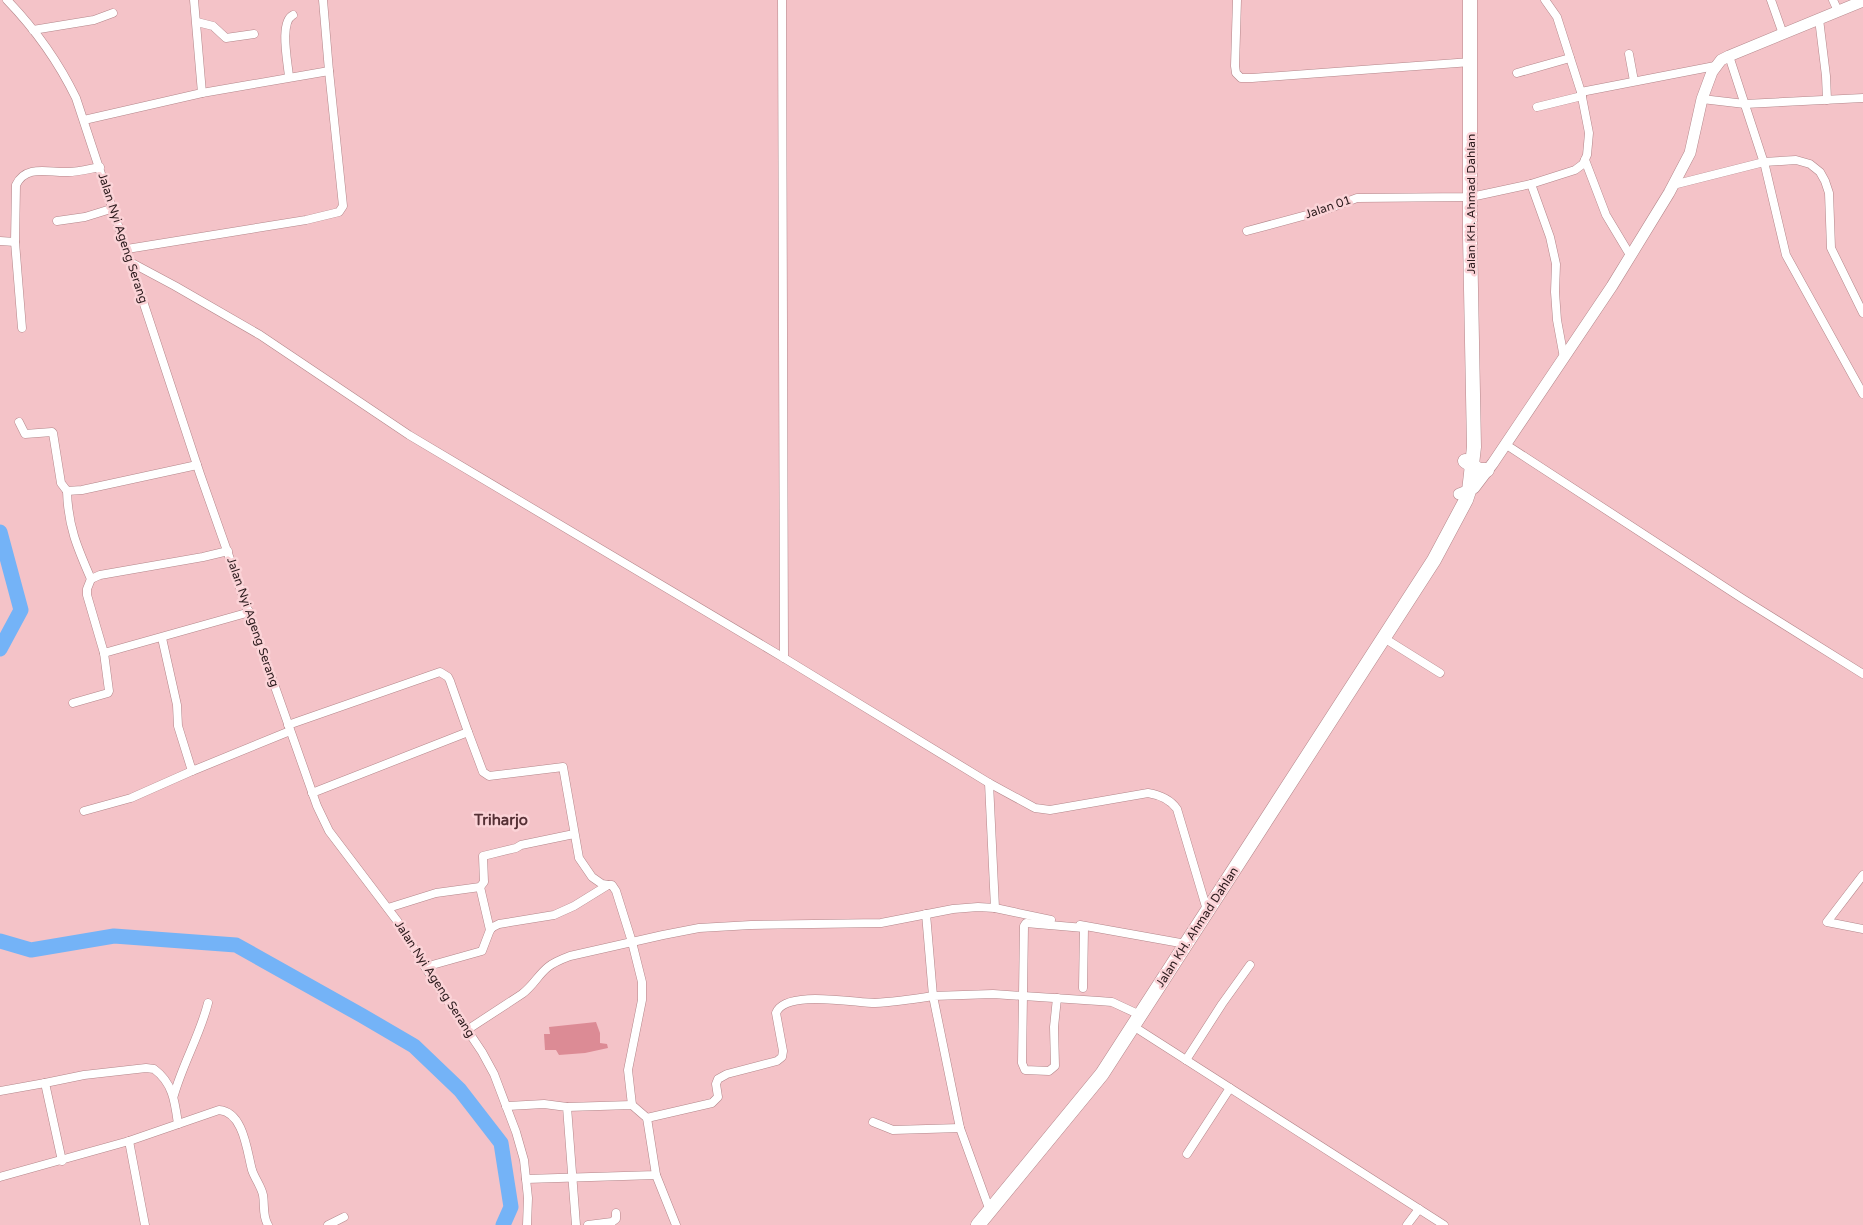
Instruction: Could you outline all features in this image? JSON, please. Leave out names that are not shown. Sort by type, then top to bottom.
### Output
[{"type":"highway","name":"Jalan KH. Ahmad Dahlan","points":[[978,1225],[1102,1074],[1207,910],[1386,639],[1408,590],[1464,492],[1473,407],[1470,0]]},
{"type":"highway","points":[[1468,463],[1479,470],[1487,470]]},
{"type":"street","name":"Jalan Nyi Ageng Serang","points":[[6,0],[33,30],[54,58],[76,98],[114,208],[197,465],[312,793],[329,831],[388,908],[482,1052],[494,1074],[521,1146],[528,1198],[527,1225]]},
{"type":"street","points":[[194,0],[202,92]]},
{"type":"street","points":[[127,249],[306,220],[339,212],[343,206],[323,0]]},
{"type":"street","points":[[782,0],[784,658]]},
{"type":"street","points":[[1237,0],[1234,66],[1241,78],[1471,62]]},
{"type":"street","points":[[1545,0],[1557,17],[1582,94],[1589,133],[1589,148],[1585,160],[1606,215],[1630,255]]},
{"type":"street","points":[[1771,0],[1783,34]]},
{"type":"street","points":[[1833,0],[1838,11]]},
{"type":"street","points":[[1537,107],[1634,81],[1715,66],[1729,56],[1863,1]]},
{"type":"street","points":[[33,30],[94,20],[113,14]]},
{"type":"street","points":[[289,77],[286,26],[289,17],[293,15]]},
{"type":"street","points":[[1819,19],[1827,100]]},
{"type":"street","points":[[197,22],[217,28],[226,38],[254,34]]},
{"type":"street","points":[[1629,54],[1634,81]]},
{"type":"street","points":[[1729,56],[1764,162],[1786,255],[1863,394]]},
{"type":"street","points":[[1517,73],[1570,58]]},
{"type":"street","points":[[1464,492],[1478,483],[1564,358],[1612,286],[1686,164],[1702,99],[1715,66]]},
{"type":"street","points":[[84,120],[202,92],[329,71]]},
{"type":"street","points":[[1702,99],[1745,104],[1863,98]]},
{"type":"street","name":"Jalan 01","points":[[1247,231],[1325,210],[1356,198],[1471,196],[1531,184],[1575,170],[1584,164],[1585,160]]},
{"type":"street","points":[[1673,185],[1764,162],[1796,160],[1810,164],[1820,172],[1825,181],[1828,193],[1831,248],[1863,314]]},
{"type":"street","points":[[22,328],[15,242],[16,185],[19,178],[34,171],[67,172],[100,167]]},
{"type":"street","points":[[1531,184],[1550,236],[1556,264],[1557,320],[1564,358]]},
{"type":"street","points":[[57,221],[85,217],[114,208]]},
{"type":"street","points":[[0,241],[15,242]]},
{"type":"street","points":[[132,263],[260,335],[409,435],[784,658],[989,784],[1042,810],[1065,808],[1148,793],[1155,794],[1169,801],[1177,809],[1207,910]]},
{"type":"street","points":[[19,422],[26,434],[53,433],[61,483],[67,491],[67,507],[73,538],[91,579]]},
{"type":"street","points":[[1505,444],[1743,599],[1863,674]]},
{"type":"street","points":[[67,491],[82,490],[197,465]]},
{"type":"street","points":[[73,703],[108,693],[109,691],[104,653],[87,595],[88,583],[91,579],[100,575],[228,551]]},
{"type":"street","points":[[104,653],[250,612]]},
{"type":"street","points":[[162,638],[177,705],[178,726],[192,771]]},
{"type":"street","points":[[1386,639],[1440,673]]},
{"type":"street","points":[[84,812],[131,798],[289,728],[440,672],[448,677],[450,681],[483,772],[489,776],[563,767],[579,858],[584,867],[597,881],[612,885],[616,890],[642,982],[642,1000],[628,1070],[632,1106]]},
{"type":"street","points":[[312,793],[468,732]]},
{"type":"street","points":[[989,784],[995,908]]},
{"type":"street","points":[[388,908],[436,893],[480,886],[484,882],[483,856],[516,848],[521,844],[574,834]]},
{"type":"street","points":[[1863,876],[1827,922],[1863,929]]},
{"type":"street","points":[[490,930],[499,924],[554,915],[574,906],[608,885]]},
{"type":"street","points":[[425,967],[482,951],[490,930],[480,886]]},
{"type":"street","points":[[467,1030],[522,994],[531,987],[549,966],[558,961],[570,956],[699,928],[751,925],[881,924],[926,914],[970,908],[995,908],[1186,944]]},
{"type":"street","points":[[926,914],[933,996],[960,1128],[990,1211]]},
{"type":"street","points":[[1057,998],[1054,1027],[1054,1066],[1050,1070],[1028,1070],[1023,1068],[1024,926],[1026,923],[1084,928],[1083,988]]},
{"type":"street","points":[[1186,1060],[1250,965]]},
{"type":"street","points":[[647,1118],[712,1103],[718,1097],[716,1084],[722,1076],[777,1061],[782,1057],[783,1051],[776,1013],[777,1009],[800,1000],[813,999],[875,1003],[933,996],[993,994],[1112,1002],[1186,1060],[1444,1225]]},
{"type":"street","points":[[178,1124],[174,1095],[182,1070],[203,1024],[208,1003]]},
{"type":"street","points":[[0,1091],[84,1075],[146,1068],[154,1069],[159,1073],[174,1095]]},
{"type":"street","points":[[45,1083],[62,1161]]},
{"type":"street","points":[[1187,1154],[1230,1088]]},
{"type":"street","points":[[506,1106],[544,1104],[567,1107],[632,1106],[647,1118],[656,1175],[676,1225]]},
{"type":"street","points":[[567,1107],[576,1225]]},
{"type":"street","points":[[0,1178],[129,1141],[219,1110],[225,1111],[234,1117],[249,1150],[253,1172],[263,1195],[264,1217],[268,1225]]},
{"type":"street","points":[[874,1122],[893,1130],[960,1128]]},
{"type":"street","points":[[129,1141],[145,1225]]},
{"type":"street","points":[[526,1179],[656,1175]]},
{"type":"street","points":[[1407,1225],[1419,1209]]},
{"type":"street","points":[[588,1225],[612,1222],[616,1219],[616,1213]]},
{"type":"street","points":[[328,1225],[344,1217]]},
{"type":"shaded area","points":[[596,1022],[600,1033],[600,1043],[607,1044],[608,1048],[585,1053],[559,1055],[556,1050],[545,1050],[544,1034],[550,1034],[549,1027]]},
{"type":"waterway","points":[[0,532],[21,610],[0,649]]},
{"type":"waterway","points":[[0,941],[31,950],[114,936],[236,945],[361,1015],[414,1046],[460,1090],[501,1143],[511,1207],[503,1225]]},
{"type":"district","name":"Triharjo","points":[[501,820]]}]
